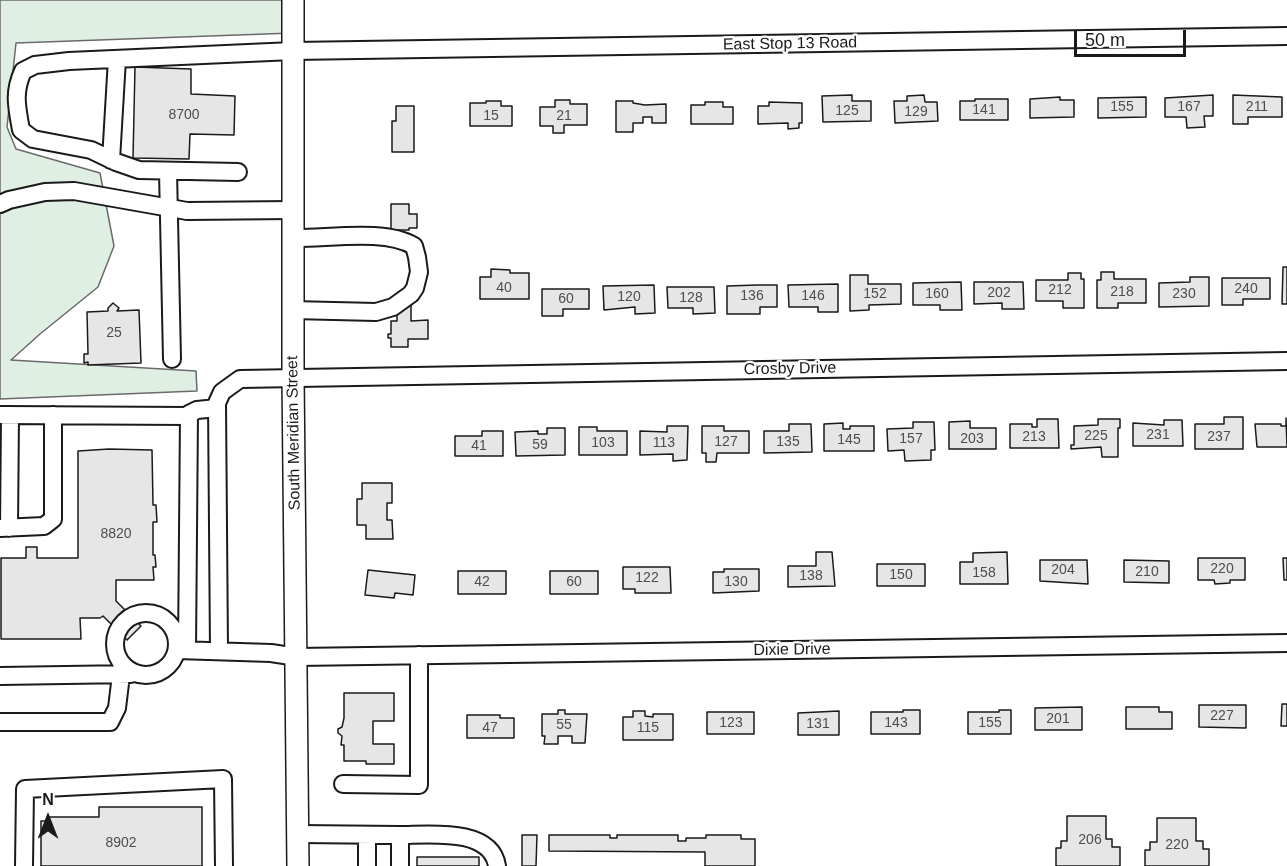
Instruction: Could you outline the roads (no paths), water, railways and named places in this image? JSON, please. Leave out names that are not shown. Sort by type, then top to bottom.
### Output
[{"type":"main road","name":"South Meridian Street","points":[[292,0],[292,310],[298,866]]},
{"type":"street","name":"East Stop 13 Road","points":[[238,172],[139,170],[91,150],[33,139],[21,130],[16,85],[23,71],[35,65],[293,51],[1287,36]]},
{"type":"street","points":[[111,159],[117,59]]},
{"type":"street","points":[[168,171],[172,359]]},
{"type":"street","points":[[0,204],[45,192],[74,191],[188,212],[292,210]]},
{"type":"street","points":[[292,238],[360,236],[395,239],[414,246],[419,272],[411,294],[384,310],[366,312],[292,310]]},
{"type":"street","name":"Crosby Drive","points":[[217,408],[222,392],[240,379],[293,376],[1287,361]]},
{"type":"street","points":[[0,676],[148,675],[158,673],[167,667],[182,650],[189,416],[192,411],[217,408],[219,651]]},
{"type":"street","points":[[53,415],[53,519],[44,526],[4,528],[5,415],[53,415],[189,416]]},
{"type":"street","points":[[0,722],[110,722],[130,674],[116,654],[114,644],[116,633],[129,617],[139,613],[149,612],[168,621],[174,629],[182,650]]},
{"type":"street","name":"Dixie Drive","points":[[182,650],[272,653],[297,657],[1287,643]]},
{"type":"street","points":[[343,784],[419,785],[418,655]]},
{"type":"street","points":[[24,866],[25,789],[223,779],[224,866]]},
{"type":"street","points":[[297,834],[461,835],[484,845],[497,866]]},
{"type":"street","points":[[367,835],[367,866]]},
{"type":"street","points":[[400,835],[400,866]]}]
